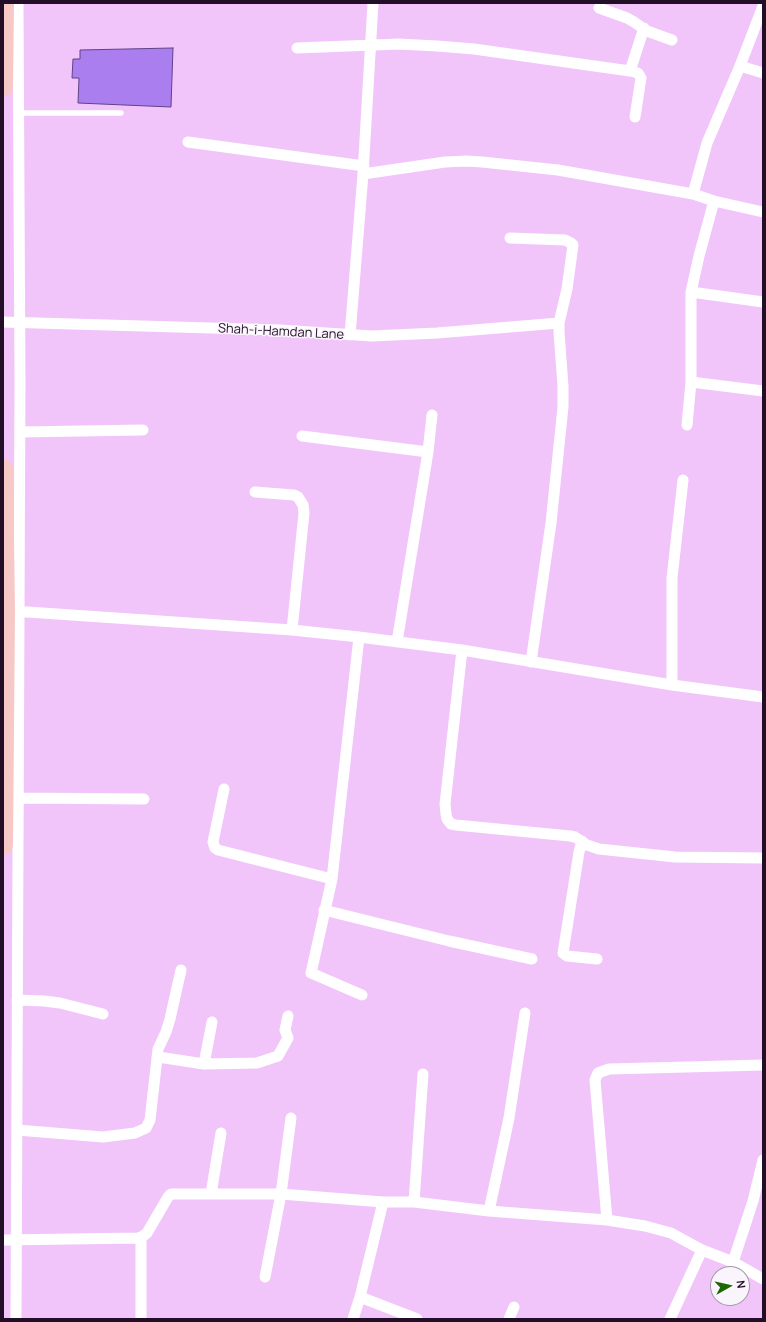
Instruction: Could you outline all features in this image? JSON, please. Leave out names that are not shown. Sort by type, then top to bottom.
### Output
[{"type":"highway","points":[[3,87],[11,49],[4,3]]},
{"type":"highway","points":[[3,469],[12,611],[3,845]]},
{"type":"street","points":[[16,1319],[18,1130],[18,798],[12,611],[20,432],[20,322],[18,113],[11,49],[18,3]]},
{"type":"street","points":[[350,335],[363,170],[373,3]]},
{"type":"street","points":[[693,194],[707,143],[740,66],[763,6]]},
{"type":"street","points":[[598,8],[627,18],[644,28],[672,40]]},
{"type":"street","points":[[630,71],[644,28]]},
{"type":"street","points":[[296,48],[371,45],[422,45],[474,50],[630,71],[638,73],[641,78],[635,117]]},
{"type":"street","points":[[740,66],[763,73]]},
{"type":"street","points":[[188,142],[363,170],[466,161],[558,170],[693,194],[714,201],[763,212]]},
{"type":"street","points":[[687,425],[691,382],[691,292],[714,201]]},
{"type":"street","points":[[510,238],[564,240],[571,243],[573,246],[567,289],[559,323],[559,343],[564,396],[551,523],[531,662]]},
{"type":"street","points":[[691,292],[763,302]]},
{"type":"street","name":"Shah-i-Hamdan Lane","points":[[3,322],[280,330],[350,335],[395,336],[559,323]]},
{"type":"street","points":[[691,382],[763,391]]},
{"type":"street","points":[[397,642],[428,452],[432,415]]},
{"type":"street","points":[[20,432],[143,430]]},
{"type":"street","points":[[302,436],[428,452]]},
{"type":"street","points":[[672,685],[672,578],[683,480]]},
{"type":"street","points":[[255,492],[294,495],[298,497],[303,504],[304,513],[292,630]]},
{"type":"street","points":[[12,611],[292,630],[359,637],[462,650],[672,685],[763,698]]},
{"type":"street","points":[[359,637],[332,879],[310,973],[362,995]]},
{"type":"street","points":[[462,650],[445,804],[447,819],[451,824],[570,836],[598,849],[675,857],[763,858]]},
{"type":"street","points":[[224,789],[213,842],[215,848],[332,879]]},
{"type":"street","points":[[18,798],[144,799]]},
{"type":"street","points":[[582,841],[578,852],[564,953],[567,956],[597,959]]},
{"type":"street","points":[[324,910],[449,941],[532,959]]},
{"type":"street","points":[[18,1130],[103,1137],[137,1132],[146,1128],[150,1120],[158,1049],[170,1019],[181,970]]},
{"type":"street","points":[[17,1000],[60,1003],[103,1014]]},
{"type":"street","points":[[489,1211],[510,1118],[525,1013]]},
{"type":"street","points":[[158,1058],[204,1064],[257,1063],[278,1056],[288,1038],[285,1030],[288,1016]]},
{"type":"street","points":[[204,1064],[212,1022]]},
{"type":"street","points":[[607,1220],[595,1080],[598,1073],[609,1069],[763,1065]]},
{"type":"street","points":[[414,1202],[423,1074]]},
{"type":"street","points":[[265,1277],[281,1194],[291,1118]]},
{"type":"street","points":[[211,1194],[221,1133]]},
{"type":"street","points":[[733,1262],[753,1201],[763,1160]]},
{"type":"street","points":[[3,1240],[141,1238],[147,1233],[171,1194],[281,1194],[382,1202],[414,1202],[489,1211],[607,1220],[659,1229],[671,1233],[702,1250],[733,1262],[763,1279]]},
{"type":"street","points":[[353,1319],[360,1297],[382,1202]]},
{"type":"street","points":[[141,1238],[141,1319]]},
{"type":"street","points":[[670,1319],[702,1250]]},
{"type":"street","points":[[360,1297],[417,1319]]},
{"type":"street","points":[[509,1319],[514,1307]]},
{"type":"lane","points":[[18,113],[121,113]]},
{"type":"building","points":[[173,48],[171,107],[78,103],[79,78],[72,78],[73,59],[80,59],[80,50]]}]
